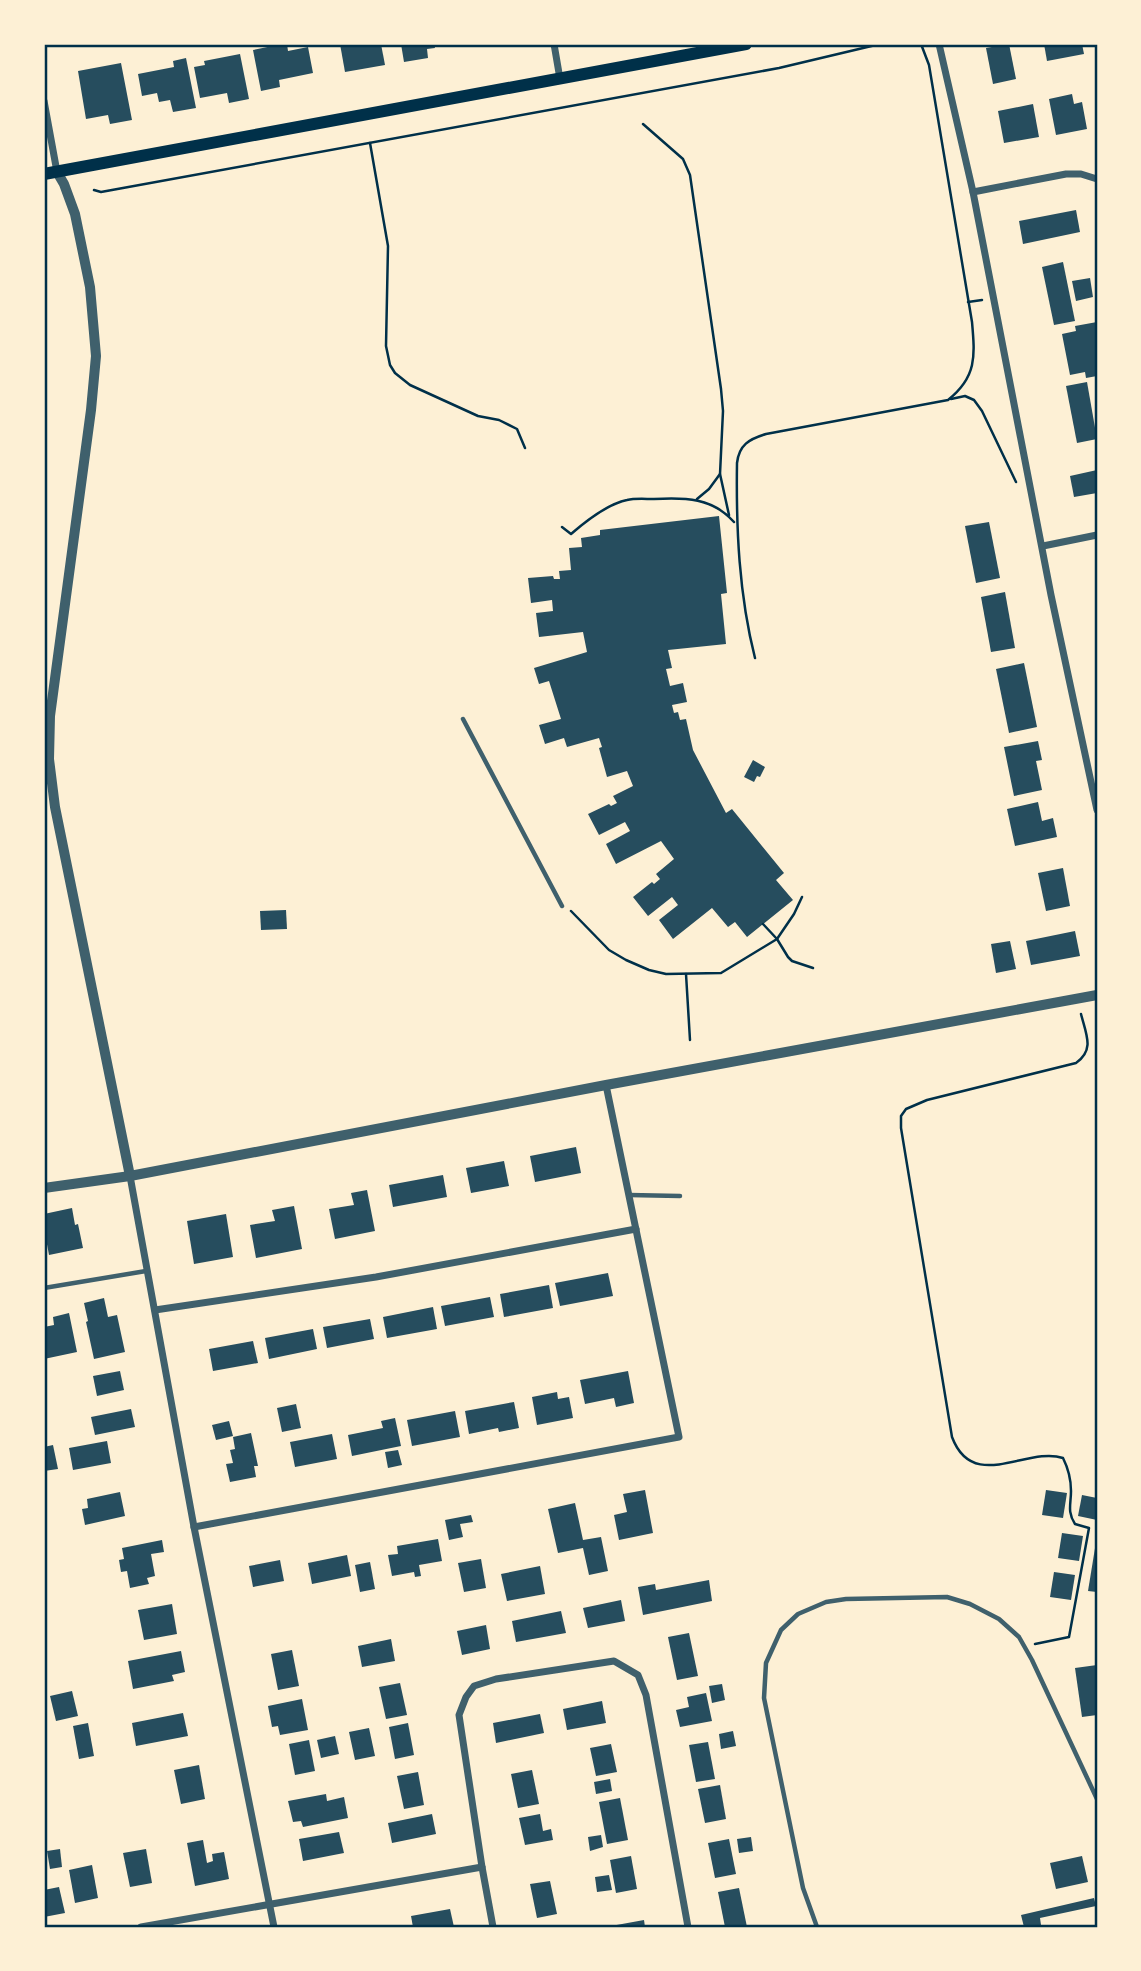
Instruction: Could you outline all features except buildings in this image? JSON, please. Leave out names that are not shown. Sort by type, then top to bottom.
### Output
[{"type":"main road","points":[[44,174],[746,44]]},
{"type":"street","points":[[554,44],[560,79]]},
{"type":"street","points":[[939,44],[972,191],[1065,663],[1097,810]]},
{"type":"street","points":[[44,101],[57,172],[75,214],[90,287],[96,356],[50,716],[50,759],[55,807],[130,1176],[194,1527],[274,1927]]},
{"type":"street","points":[[972,191],[1066,174],[1081,174],[1097,179]]},
{"type":"street","points":[[1043,546],[1097,535]]},
{"type":"street","points":[[44,1188],[130,1176],[1097,995]]},
{"type":"street","points":[[194,1527],[679,1437],[606,1085]]},
{"type":"street","points":[[155,1310],[376,1277],[636,1229]]},
{"type":"street","points":[[493,1927],[459,1714],[466,1697],[474,1686],[496,1679],[614,1661],[638,1675],[646,1695],[688,1927]]},
{"type":"street","points":[[141,1927],[482,1867]]},
{"type":"lane","points":[[463,719],[562,906]]},
{"type":"lane","points":[[629,1195],[680,1196]]},
{"type":"lane","points":[[44,1288],[147,1270]]},
{"type":"lane","points":[[817,1927],[803,1888],[764,1698],[766,1663],[781,1630],[798,1614],[825,1602],[846,1599],[947,1597],[971,1604],[999,1619],[1019,1637],[1097,1799]]},
{"type":"path","points":[[94,190],[102,192],[779,68],[880,44]]},
{"type":"path","points":[[921,44],[929,65],[972,322],[972,369],[958,392],[948,400]]},
{"type":"path","points":[[643,124],[683,159],[690,175],[722,388],[720,474],[729,516]]},
{"type":"path","points":[[370,143],[388,246],[386,346],[390,365],[395,373],[410,385],[478,416],[499,420],[517,429],[525,448]]},
{"type":"path","points":[[755,659],[747,628],[736,524],[738,454],[743,445],[753,438],[965,396],[974,400],[982,411],[1024,500],[1033,498]]},
{"type":"path","points":[[697,499],[720,474]]},
{"type":"path","points":[[562,527],[571,534],[592,516],[626,500],[697,499],[712,504],[736,524]]},
{"type":"path","points":[[562,906],[573,912],[609,950],[626,960],[649,970],[686,975],[721,973],[777,939],[802,897]]},
{"type":"path","points":[[763,924],[792,961],[813,968]]},
{"type":"path","points":[[686,975],[690,1040]]},
{"type":"path","points":[[1024,1647],[1069,1637],[1089,1528],[1075,1524],[1071,1518],[1070,1479],[1063,1458],[1049,1456],[998,1465],[981,1464],[966,1458],[955,1445],[905,1158],[901,1116],[906,1109],[927,1100],[1076,1063],[1085,1057],[1088,1048],[1081,1014]]}]
